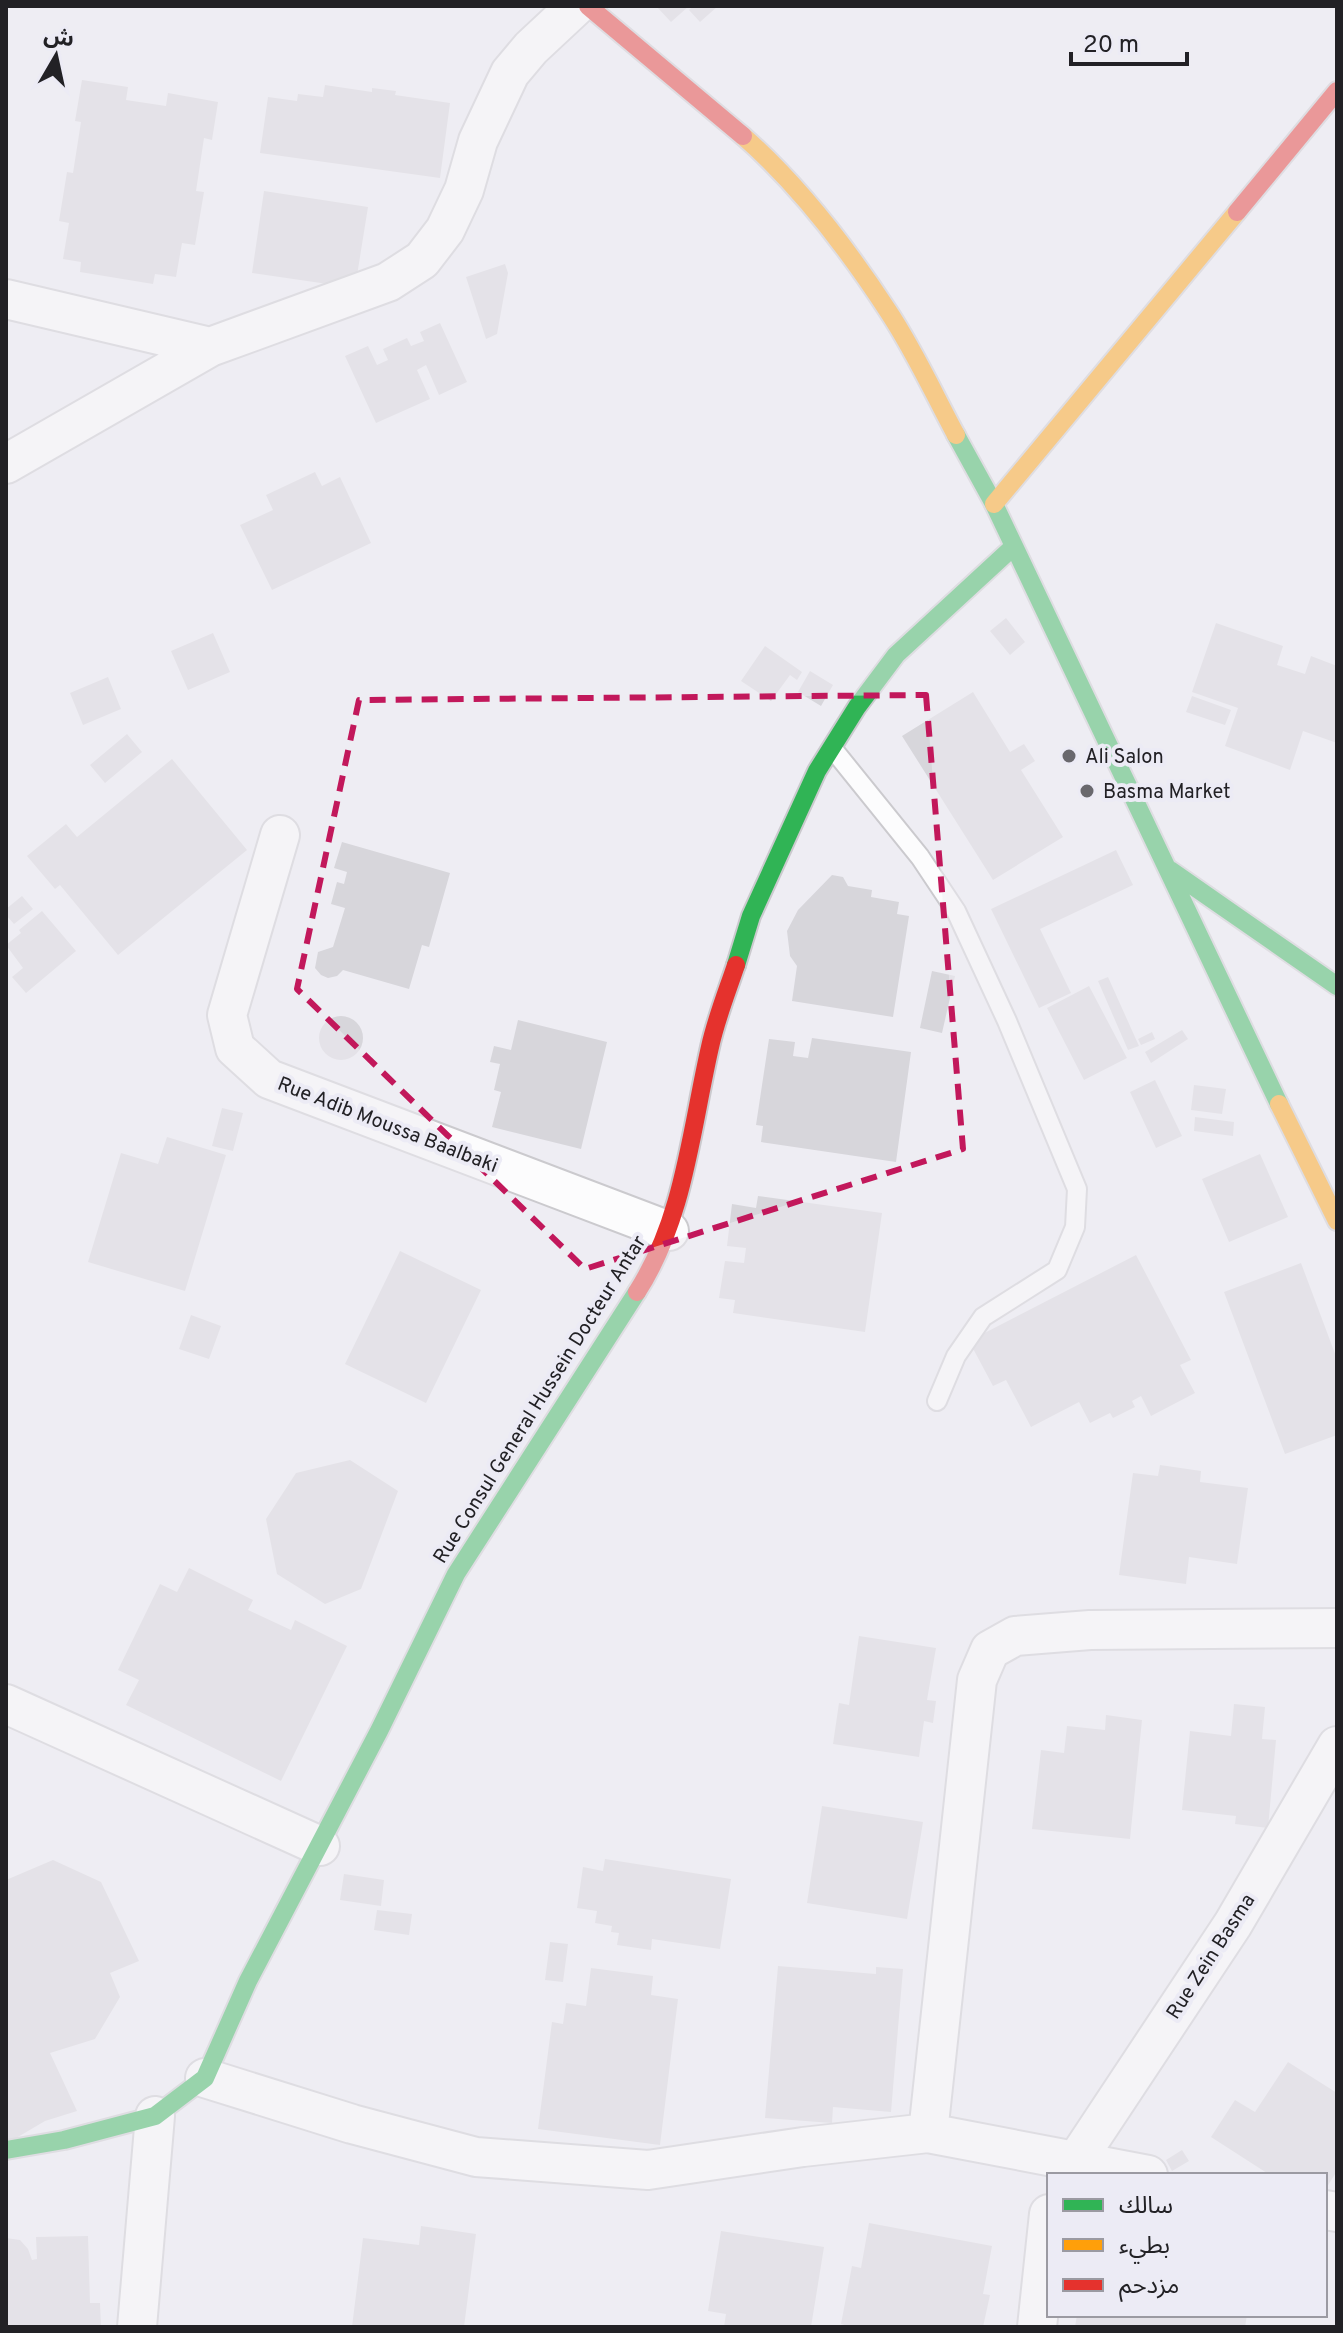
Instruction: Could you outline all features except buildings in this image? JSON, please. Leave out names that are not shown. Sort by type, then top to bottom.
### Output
[{"type":"street","points":[[6,464],[210,347],[388,282],[422,260],[445,230],[458,204],[478,141],[510,73],[531,48],[576,6]]},
{"type":"street","points":[[588,6],[767,157],[838,239],[890,313],[994,504],[1337,1221]]},
{"type":"street","points":[[994,504],[1337,91]]},
{"type":"street","points":[[6,299],[210,347]]},
{"type":"street","name":"Rue Consul General Hussein Docteur Antar","points":[[205,2078],[248,1981],[320,1846],[456,1574],[646,1278],[669,1231],[711,1043],[746,930],[817,771],[857,707],[896,655],[1013,547]]},
{"type":"street","name":"Rue Adib Moussa Baalbaki","points":[[280,835],[227,1015],[235,1048],[269,1079],[669,1231]]},
{"type":"street","points":[[1170,870],[1337,986]]},
{"type":"street","points":[[928,2133],[977,1680],[990,1650],[1015,1636],[1090,1630],[1337,1628]]},
{"type":"street","points":[[6,1704],[320,1846]]},
{"type":"street","name":"Rue Zein Basma","points":[[1061,2165],[1233,1924],[1337,1746]]},
{"type":"street","points":[[6,2150],[64,2140],[155,2116],[205,2078],[352,2124],[476,2157],[648,2170],[803,2147],[928,2133],[1061,2165],[1131,2173]]},
{"type":"street","points":[[137,2327],[155,2116]]},
{"type":"street","points":[[1037,2327],[1047,2233]]},
{"type":"lane","points":[[832,748],[920,857],[956,911],[1007,1021],[1077,1189],[1075,1227],[1057,1270],[983,1317],[956,1356],[937,1401]]},
{"type":"highlighted area","points":[[926,695],[963,1149],[585,1269],[297,989],[359,700]]},
{"type":"traffic: fast","points":[[956,435],[994,504],[1279,1104]]},
{"type":"traffic: fast","points":[[736,965],[751,916],[817,771],[857,707],[896,655],[1013,547]]},
{"type":"traffic: fast","points":[[1170,870],[1337,986]]},
{"type":"traffic: fast","points":[[6,2150],[64,2140],[155,2116],[205,2078],[248,1981],[379,1731],[456,1574],[637,1292]]},
{"type":"traffic: slow","points":[[743,136],[803,197],[856,264],[906,341],[956,435]]},
{"type":"traffic: slow","points":[[994,504],[1237,212]]},
{"type":"traffic: slow","points":[[1279,1104],[1337,1221]]},
{"type":"traffic: jam","points":[[588,6],[743,136]]},
{"type":"traffic: jam","points":[[1237,212],[1337,91]]},
{"type":"traffic: jam","points":[[637,1292],[666,1235],[676,1204],[712,1037],[736,965]]},
{"type":"place","name":"Ali Salon","points":[[1069,756]]},
{"type":"place","name":"Basma Market","points":[[1087,791]]}]
